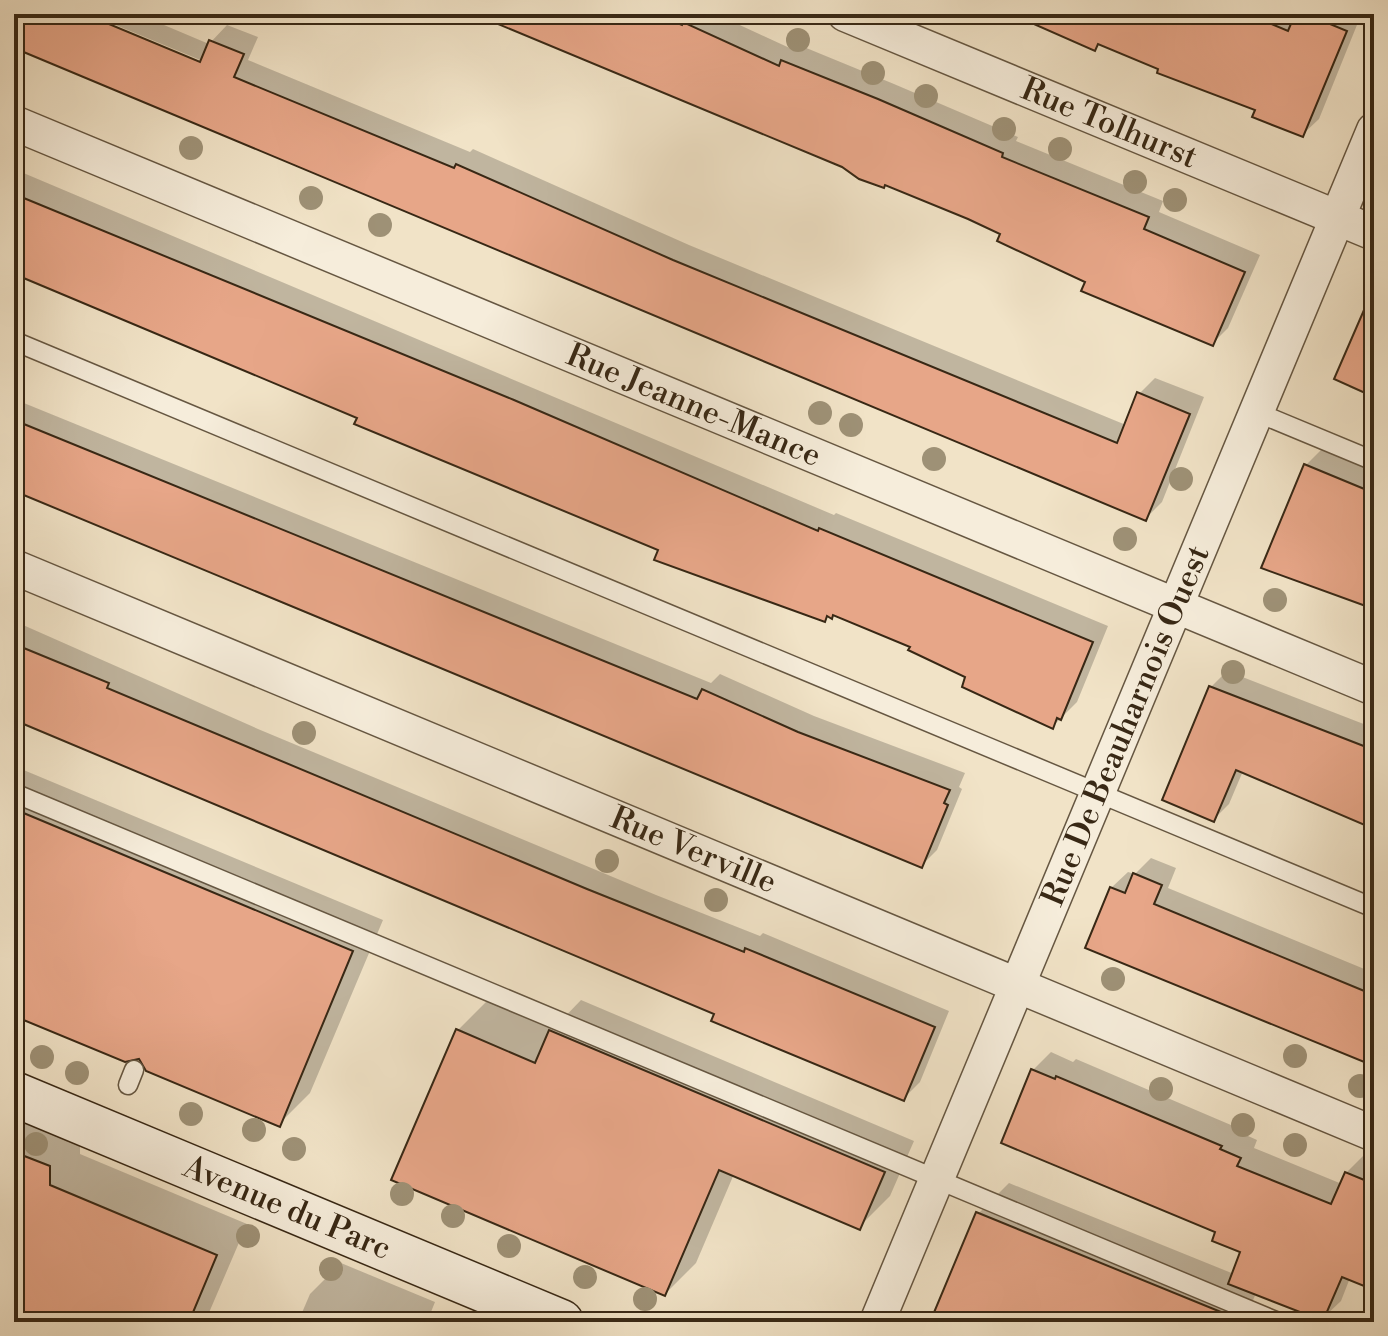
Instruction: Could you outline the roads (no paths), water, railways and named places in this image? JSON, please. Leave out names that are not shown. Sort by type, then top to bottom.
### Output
[{"type":"street","name":"Rue Tolhurst","points":[[845,14],[1374,233]]},
{"type":"street","name":"Rue Jeanne-Mance","points":[[14,123],[1374,688]]},
{"type":"street","name":"Rue De Beauharnois Ouest","points":[[877,1322],[1374,130]]},
{"type":"street","name":"Rue Verville","points":[[14,567],[1374,1134]]},
{"type":"street","name":"Avenue du Parc","points":[[14,1094],[561,1322]]},
{"type":"lane","points":[[14,341],[1374,908]]},
{"type":"lane","points":[[1256,412],[1374,461]]},
{"type":"lane","points":[[14,793],[1278,1322]]}]
